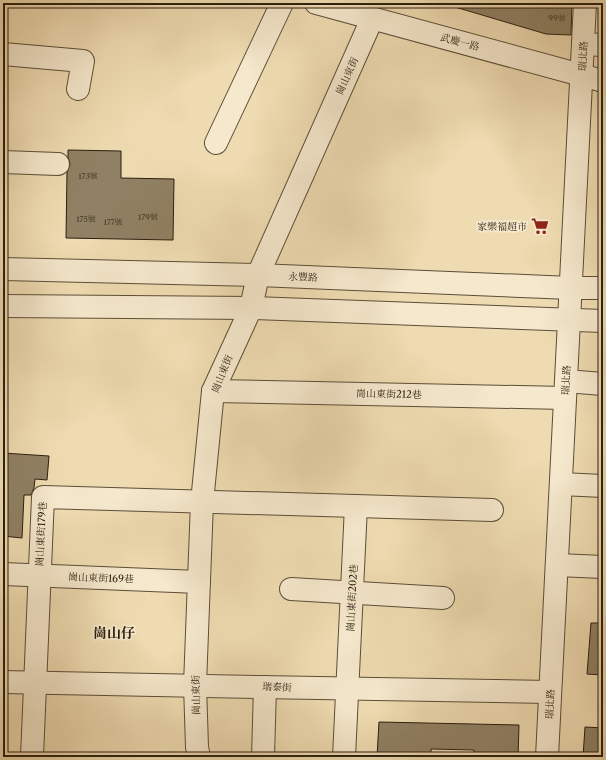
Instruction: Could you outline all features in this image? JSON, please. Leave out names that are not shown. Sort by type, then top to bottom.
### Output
[{"type":"street","points":[[216,143],[282,3]]},
{"type":"street","name":"武慶一路","points":[[316,3],[365,12],[603,80]]},
{"type":"street","name":"瑞北路","points":[[547,757],[582,74],[593,44],[585,3]]},
{"type":"street","name":"崗山東街","points":[[199,757],[197,747],[195,685],[202,502],[213,391],[251,308],[258,275],[365,12]]},
{"type":"street","points":[[3,54],[83,61],[78,89]]},
{"type":"street","points":[[3,162],[58,164]]},
{"type":"street","name":"永豐路","points":[[3,269],[258,275],[571,288],[603,288]]},
{"type":"street","points":[[3,306],[251,308],[603,321]]},
{"type":"street","name":"崗山東街212巷","points":[[213,391],[566,390],[603,384]]},
{"type":"street","points":[[561,484],[603,486]]},
{"type":"street","name":"崗山東街179巷","points":[[32,757],[43,497],[202,502]]},
{"type":"street","points":[[202,502],[492,510]]},
{"type":"street","name":"崗山東街202巷","points":[[344,757],[356,506]]},
{"type":"street","points":[[557,565],[603,567]]},
{"type":"street","name":"崗山東街169巷","points":[[3,574],[199,582]]},
{"type":"street","points":[[291,589],[443,598]]},
{"type":"street","name":"瑞泰街","points":[[3,682],[195,685],[348,690],[550,692]]},
{"type":"street","points":[[263,757],[265,687]]},
{"type":"building","points":[[455,3],[572,3],[571,35],[546,34],[455,7]]},
{"type":"building","points":[[68,150],[121,151],[121,178],[174,179],[173,240],[66,238],[67,172],[70,164]]},
{"type":"building","points":[[3,453],[49,456],[47,480],[35,479],[34,488],[31,495],[24,495],[22,538],[3,536]]},
{"type":"building","points":[[591,623],[603,623],[603,675],[587,674]]},
{"type":"building","points":[[379,722],[519,725],[518,757],[474,757],[474,750],[431,749],[431,757],[377,757]]},
{"type":"building","points":[[585,727],[603,728],[603,757],[583,757]]},
{"type":"place","name":"家樂福超市","points":[[540,226]]},
{"type":"district","name":"崗山仔","points":[[114,633]]}]
